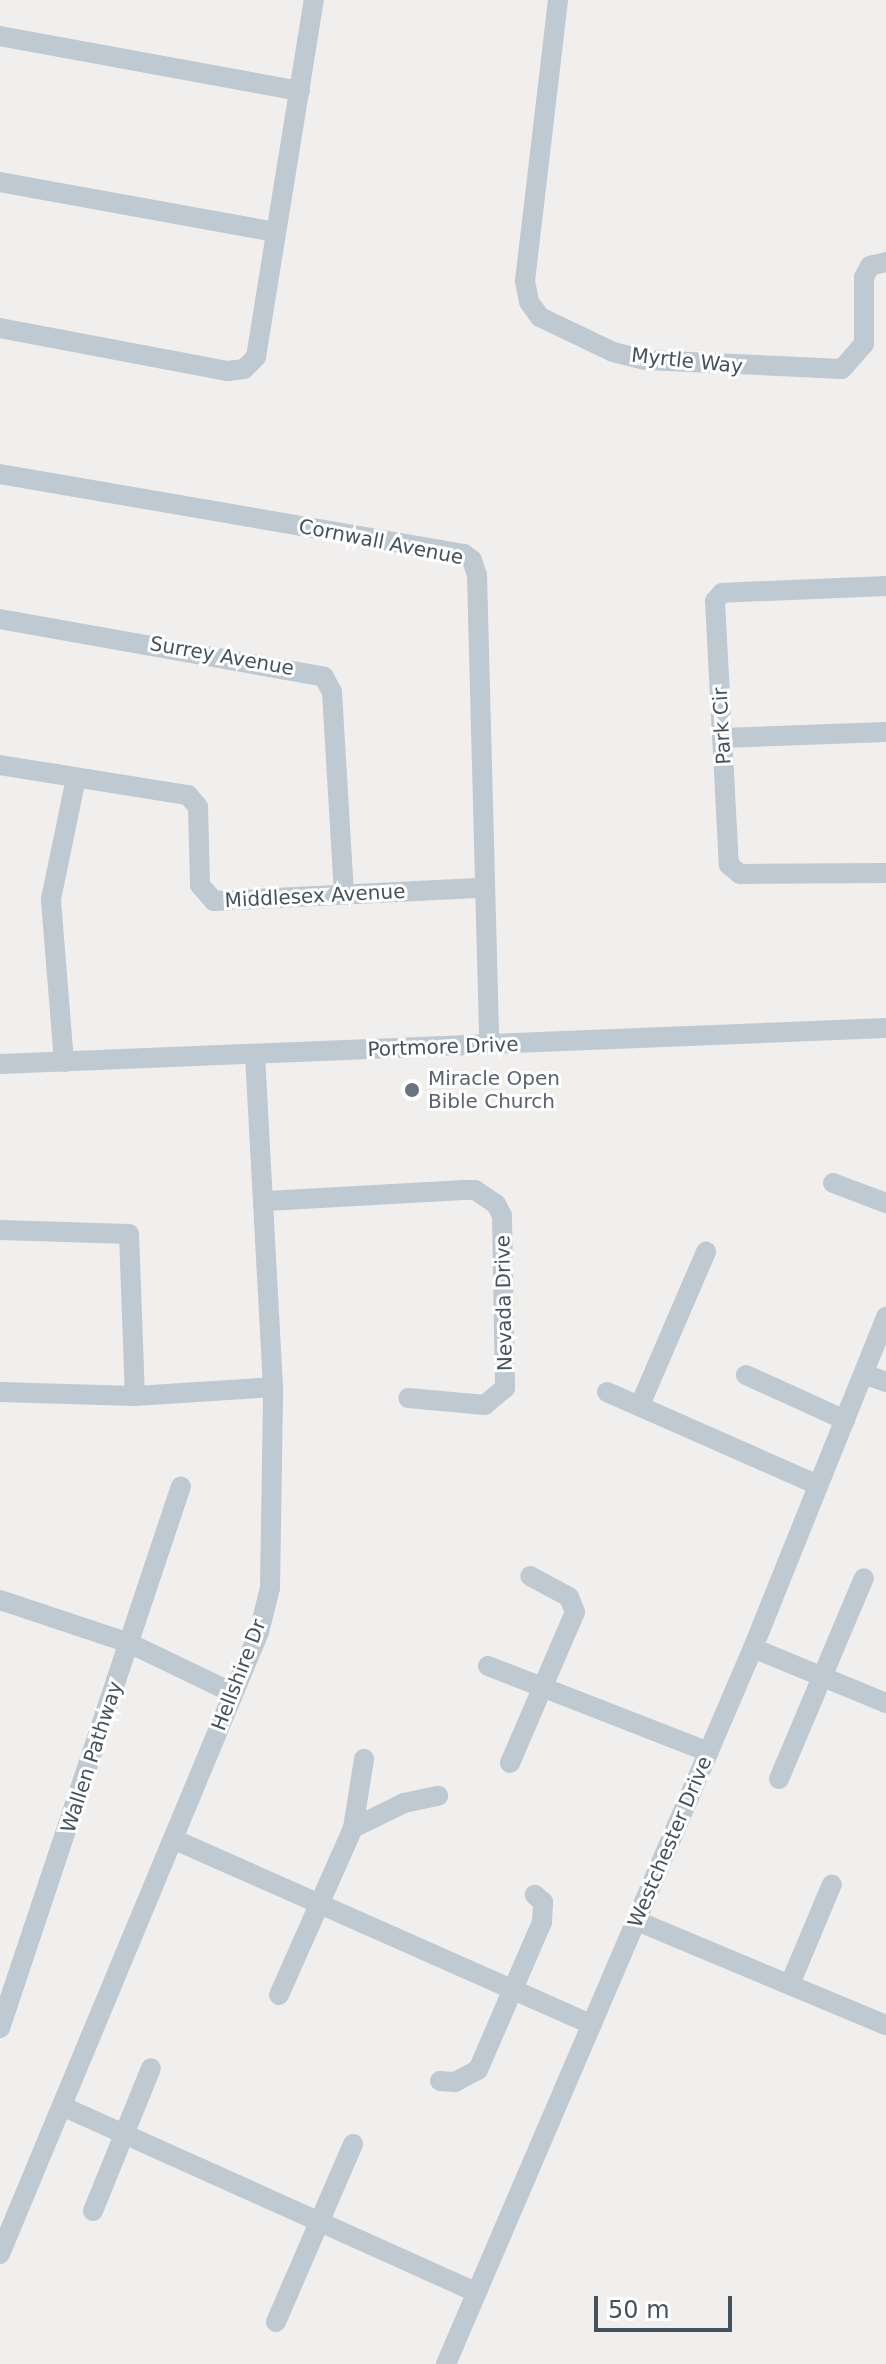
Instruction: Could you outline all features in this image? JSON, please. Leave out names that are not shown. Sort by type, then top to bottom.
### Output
[{"type":"street","points":[[0,328],[228,371],[244,369],[256,357],[314,0]]},
{"type":"street","name":"Myrtle Way","points":[[558,0],[525,281],[529,302],[540,317],[613,352],[646,360],[842,369],[856,360],[864,344],[864,277],[870,266],[886,262]]},
{"type":"street","points":[[0,36],[300,91]]},
{"type":"street","points":[[0,182],[275,232]]},
{"type":"street","name":"Cornwall Avenue","points":[[0,474],[464,554],[472,560],[477,575],[489,1045]]},
{"type":"street","name":"Park Cir","points":[[886,586],[718,596],[722,738],[733,872],[886,873]]},
{"type":"street","name":"Surrey Avenue","points":[[0,619],[324,677],[332,692],[344,892]]},
{"type":"street","points":[[722,738],[886,732]]},
{"type":"street","name":"Middlesex Avenue","points":[[0,765],[193,798],[198,807],[200,885],[214,901],[344,892],[483,888]]},
{"type":"street","points":[[64,1062],[51,899],[76,778]]},
{"type":"street","name":"Portmore Drive","points":[[0,1064],[886,1028]]},
{"type":"street","name":"Hellshire Dr","points":[[0,2254],[64,2107],[233,1693],[270,1588],[273,1387],[267,1201],[255,1054]]},
{"type":"street","points":[[833,1183],[886,1203]]},
{"type":"street","name":"Nevada Drive","points":[[267,1201],[475,1190],[496,1204],[502,1216],[505,1388],[485,1405],[408,1398]]},
{"type":"street","points":[[0,1230],[129,1234],[135,1396]]},
{"type":"street","points":[[640,1405],[706,1252]]},
{"type":"street","name":"Westchester Drive","points":[[446,2364],[753,1648],[816,1484],[886,1317]]},
{"type":"street","points":[[864,1374],[886,1382]]},
{"type":"street","points":[[746,1375],[845,1420]]},
{"type":"street","points":[[0,1392],[135,1396],[273,1387]]},
{"type":"street","points":[[607,1392],[816,1484]]},
{"type":"street","name":"Wallen Pathway","points":[[0,2028],[9,1985],[181,1486]]},
{"type":"street","points":[[510,1763],[575,1606],[569,1597],[530,1576]]},
{"type":"street","points":[[779,1779],[864,1578]]},
{"type":"street","points":[[0,1600],[129,1643],[233,1693]]},
{"type":"street","points":[[753,1648],[886,1703]]},
{"type":"street","points":[[488,1666],[709,1752]]},
{"type":"street","points":[[279,1995],[353,1828],[364,1759]]},
{"type":"street","points":[[353,1828],[404,1803],[438,1796]]},
{"type":"street","points":[[173,1839],[317,1907],[592,2025]]},
{"type":"street","points":[[790,1984],[832,1884]]},
{"type":"street","points":[[440,2081],[455,2082],[478,2070],[514,1991],[545,1911],[535,1895]]},
{"type":"street","points":[[637,1921],[886,2025]]},
{"type":"street","points":[[93,2211],[121,2135],[151,2068]]},
{"type":"street","points":[[64,2107],[476,2292]]},
{"type":"street","points":[[276,2322],[353,2144]]},
{"type":"place","name":"Miracle Open Bible Church","points":[[412,1090]]}]
